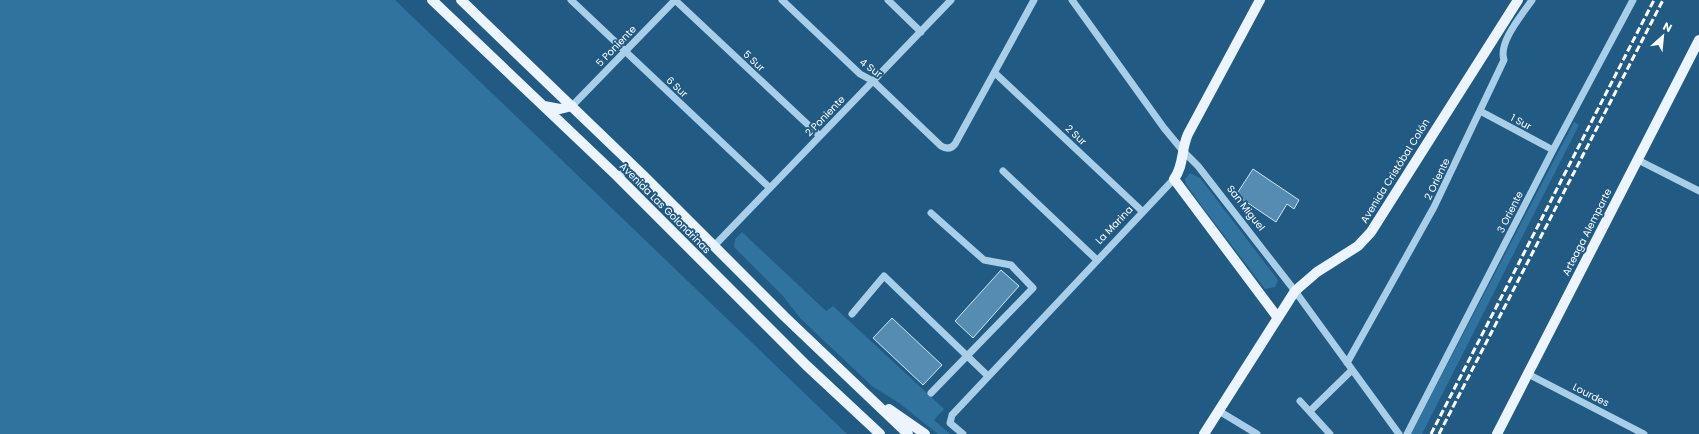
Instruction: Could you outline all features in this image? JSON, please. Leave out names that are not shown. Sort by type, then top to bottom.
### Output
[{"type":"main road","name":"Avenida Las Golondrinas","points":[[432,0],[616,176],[806,365],[880,434]]},
{"type":"main road","name":"Avenida Las Golondrinas","points":[[461,0],[572,106],[863,392],[908,434]]},
{"type":"main road","name":"La Marina","points":[[1174,179],[1180,171],[1183,151],[1191,129],[1260,0]]},
{"type":"main road","name":"Avenida Cristóbal Colón","points":[[1204,434],[1295,291],[1317,272],[1358,246],[1371,232],[1518,0]]},
{"type":"main road","name":"Arteaga Alemparte","points":[[1496,434],[1699,40]]},
{"type":"main road","points":[[544,106],[560,109],[572,106]]},
{"type":"main road","points":[[1174,179],[1278,318]]},
{"type":"main road","points":[[863,392],[925,434]]},
{"type":"main road","points":[[869,424],[876,434]]},
{"type":"street","name":"6 Sur","points":[[571,0],[770,188]]},
{"type":"street","name":"5 Poniente","points":[[572,106],[675,0]]},
{"type":"street","name":"5 Sur","points":[[675,0],[820,136]]},
{"type":"street","name":"4 Sur","points":[[782,0],[860,74],[873,81],[941,146],[949,148],[955,144],[995,73]]},
{"type":"street","points":[[888,0],[921,32]]},
{"type":"street","name":"2 Poniente","points":[[714,246],[951,0]]},
{"type":"street","points":[[995,73],[1034,0]]},
{"type":"street","name":"San Miguel","points":[[1072,0],[1183,151],[1198,166],[1295,291],[1399,434]]},
{"type":"street","name":"2 Oriente","points":[[1348,363],[1416,241],[1480,111],[1504,60],[1502,53],[1505,41],[1532,0]]},
{"type":"street","name":"3 Oriente","points":[[1407,434],[1553,150],[1633,0]]},
{"type":"street","name":"2 Sur","points":[[995,73],[1143,212]]},
{"type":"street","name":"1 Sur","points":[[1480,111],[1553,150]]},
{"type":"street","points":[[1638,160],[1699,191]]},
{"type":"street","points":[[1003,171],[1097,260]]},
{"type":"street","points":[[616,176],[628,172],[643,175]]},
{"type":"street","name":"La Marina","points":[[963,434],[952,425],[950,417],[1174,179]]},
{"type":"street","points":[[930,393],[1033,288],[1011,265],[984,260],[932,213]]},
{"type":"street","points":[[852,314],[884,276],[988,376]]},
{"type":"street","points":[[1310,411],[1352,370]]},
{"type":"street","name":"Lourdes","points":[[1528,374],[1644,434]]},
{"type":"street","points":[[1300,401],[1330,434]]},
{"type":"street","points":[[1219,411],[1257,434]]},
{"type":"shaded area","points":[[0,0],[395,0],[847,434],[0,434]]},
{"type":"shaded area","points":[[1574,122],[1579,125],[1422,434],[1411,434]]},
{"type":"shaded area","points":[[1190,173],[1200,178],[1278,280],[1275,287],[1265,289],[1204,209],[1186,184],[1185,179]]},
{"type":"shaded area","points":[[742,232],[826,311],[833,306],[944,409],[934,420],[950,434],[938,434],[899,403],[872,386],[800,318],[783,296],[734,247],[735,239]]},
{"type":"building","points":[[1253,169],[1299,200],[1294,209],[1287,204],[1276,222],[1236,195]]},
{"type":"building","points":[[1001,270],[1019,286],[973,338],[955,321]]},
{"type":"building","points":[[892,318],[942,365],[923,385],[873,338]]},
{"type":"railway","points":[[1431,434],[1654,0]]},
{"type":"railway","points":[[1439,434],[1663,0]]}]
